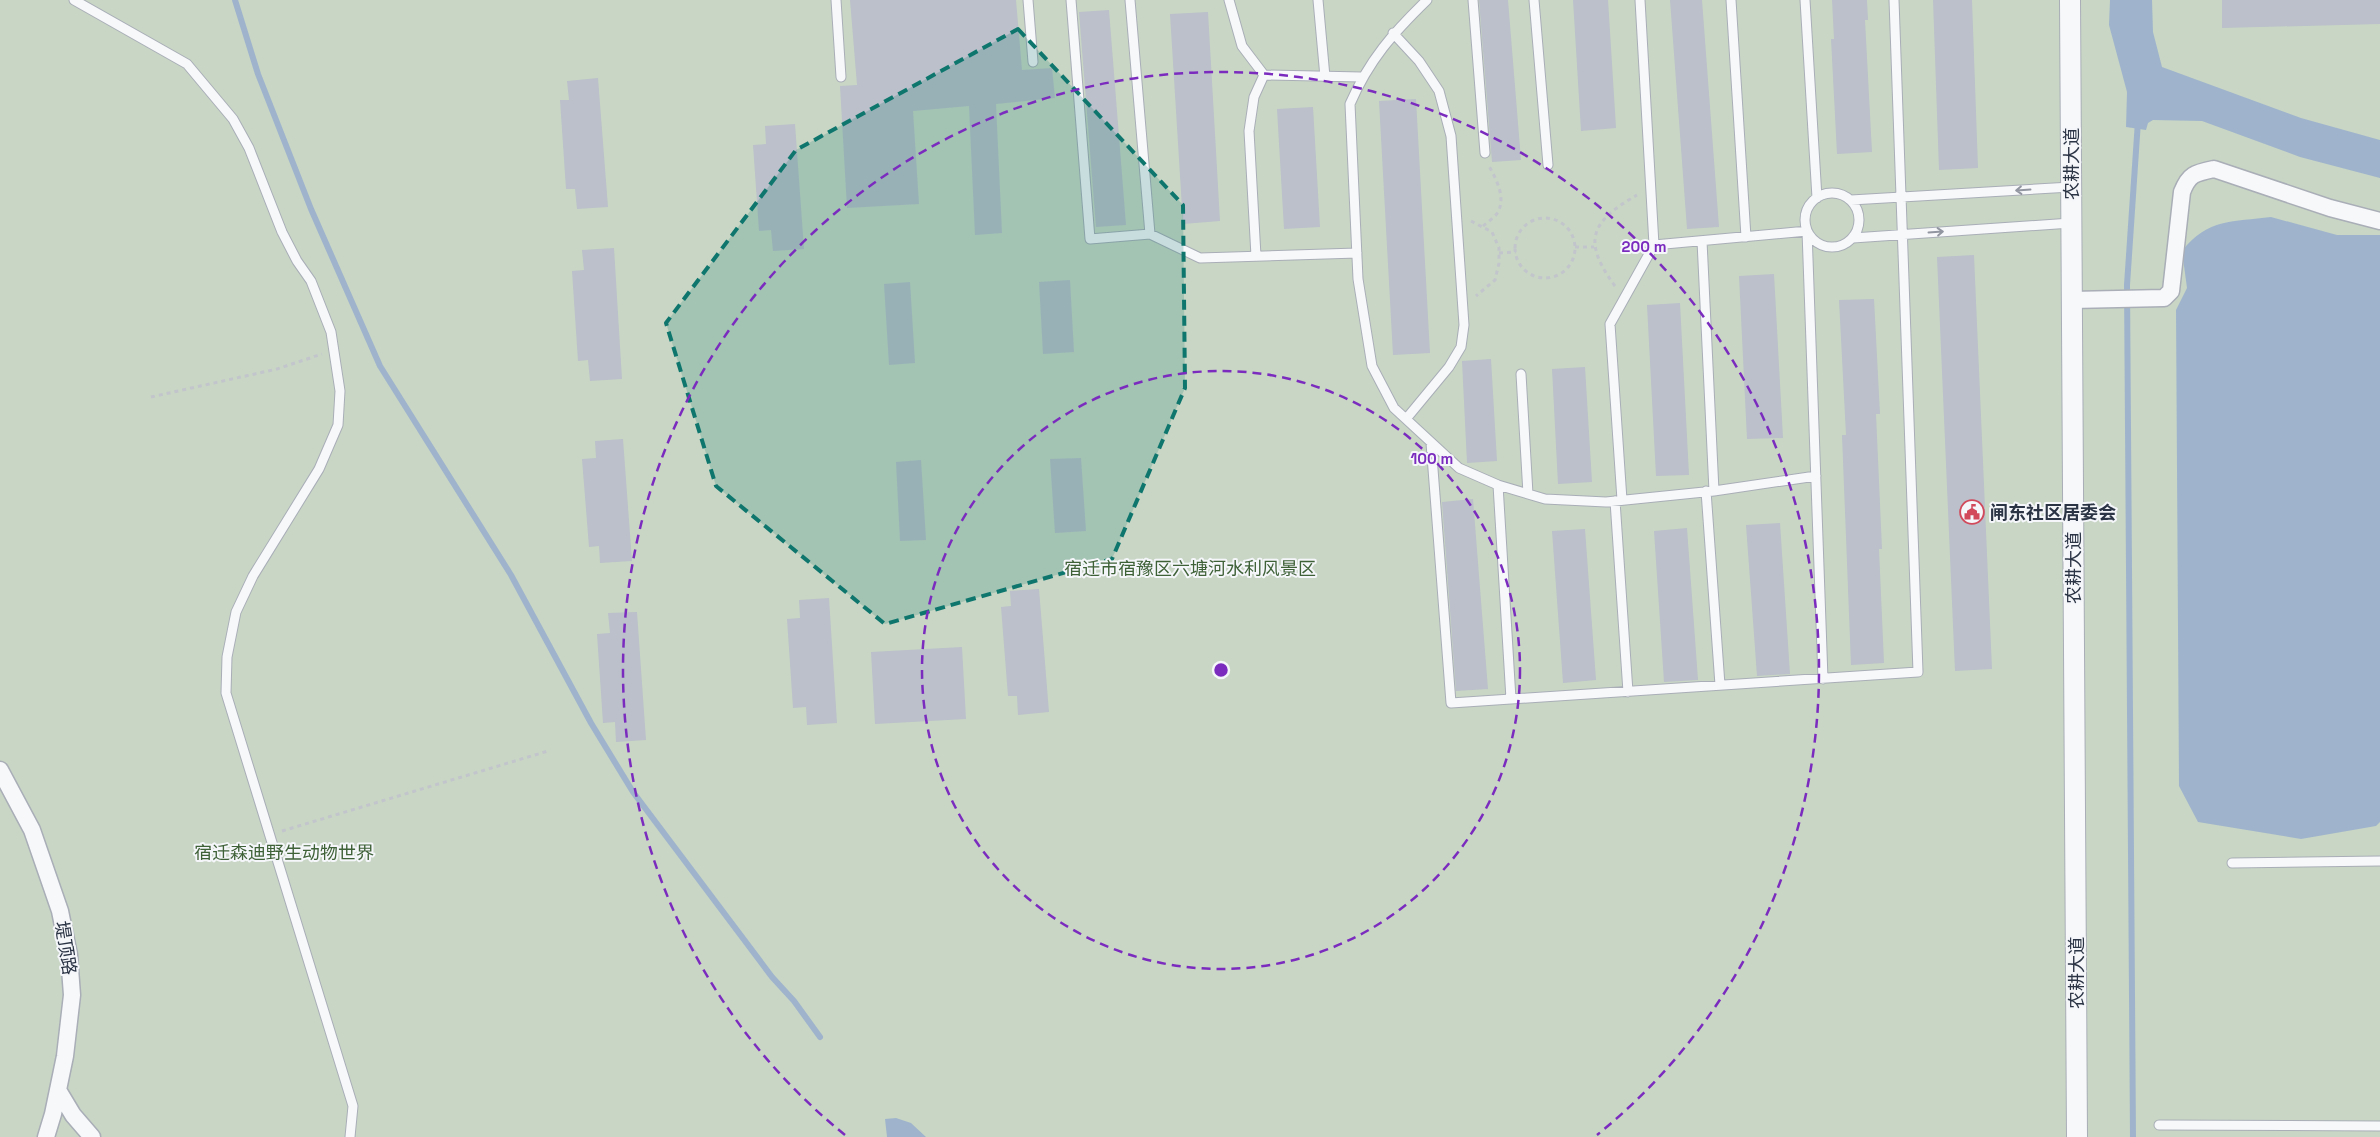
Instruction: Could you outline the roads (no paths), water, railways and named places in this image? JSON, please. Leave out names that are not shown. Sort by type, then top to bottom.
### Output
[{"type":"street","name":"农耕大道","points":[[2070,0],[2077,1137]]},
{"type":"street","points":[[2072,300],[2164,298],[2171,291],[2182,192],[2187,180],[2196,173],[2214,169],[2330,208],[2380,221]]},
{"type":"street","name":"堤顶路","points":[[0,770],[32,830],[60,911],[69,955],[72,995],[65,1056],[46,1137]]},
{"type":"street","points":[[58,1090],[73,1116],[92,1137]]},
{"type":"lane","points":[[74,0],[187,64],[233,119],[248,148],[282,232],[297,261],[311,281],[322,303],[332,332],[340,391],[338,425],[320,469],[253,576],[236,612],[227,657],[226,693],[353,1106],[350,1137]]},
{"type":"lane","points":[[836,0],[841,77]]},
{"type":"lane","points":[[1028,0],[1033,62]]},
{"type":"lane","points":[[1071,0],[1090,240],[1150,234],[1200,258],[1357,253]]},
{"type":"lane","points":[[1130,0],[1150,234]]},
{"type":"lane","points":[[1229,0],[1242,46],[1264,75]]},
{"type":"lane","points":[[1318,0],[1325,76]]},
{"type":"lane","points":[[1428,0],[1417,5],[1392,33],[1361,77],[1350,104],[1358,279],[1372,366],[1394,408],[1459,468],[1498,485],[1545,498],[1618,501],[1710,491],[1816,476]]},
{"type":"lane","points":[[1473,0],[1485,153]]},
{"type":"lane","points":[[1534,0],[1548,165]]},
{"type":"lane","points":[[1628,692],[1610,324],[1654,245],[1640,0]]},
{"type":"lane","points":[[1731,0],[1746,237]]},
{"type":"lane","points":[[1805,0],[1817,198]]},
{"type":"lane","points":[[1431,443],[1451,703],[1918,672],[1894,0]]},
{"type":"lane","points":[[1392,33],[1419,61],[1439,91],[1451,136],[1464,325],[1461,347],[1433,389],[1406,419]]},
{"type":"lane","points":[[1256,256],[1249,131],[1254,97],[1264,75]]},
{"type":"lane","points":[[1264,75],[1361,77]]},
{"type":"lane","points":[[1823,679],[1806,212],[1817,198],[1834,193],[1851,200],[2071,187]]},
{"type":"lane","points":[[1807,231],[1812,239],[1828,248],[1846,244],[1853,238],[1859,223],[1859,215],[1851,200]]},
{"type":"lane","points":[[1853,238],[2072,224]]},
{"type":"lane","points":[[1654,245],[1807,231]]},
{"type":"lane","points":[[1702,241],[1710,491],[1720,685]]},
{"type":"lane","points":[[1521,374],[1528,494]]},
{"type":"lane","points":[[1498,485],[1511,699]]},
{"type":"lane","points":[[2232,863],[2380,862]]},
{"type":"lane","points":[[2159,1125],[2380,1126]]},
{"type":"water","points":[[2110,0],[2152,0],[2153,32],[2162,67],[2301,118],[2380,140],[2380,178],[2300,157],[2202,121],[2153,120],[2148,123],[2146,130],[2126,127],[2127,92],[2109,25]]},
{"type":"water","points":[[2271,217],[2337,235],[2380,235],[2380,822],[2376,826],[2301,839],[2198,822],[2179,786],[2176,310],[2187,288],[2182,251],[2202,232],[2222,223]]},
{"type":"water","points":[[896,1118],[911,1123],[926,1137],[887,1137],[885,1119]]},
{"type":"waterway","points":[[235,0],[258,74],[311,209],[380,366],[511,575],[591,723],[633,792],[772,977],[794,1001],[820,1037]]},
{"type":"waterway","points":[[2133,1137],[2127,285],[2138,121]]},
{"type":"place","name":"闸东社区居委会","points":[[1972,512]]},
{"type":"park label","name":"宿迁市宿豫区六塘河水利风景区","points":[[1190,568]]},
{"type":"park label","name":"宿迁森迪野生动物世界","points":[[284,852]]}]
